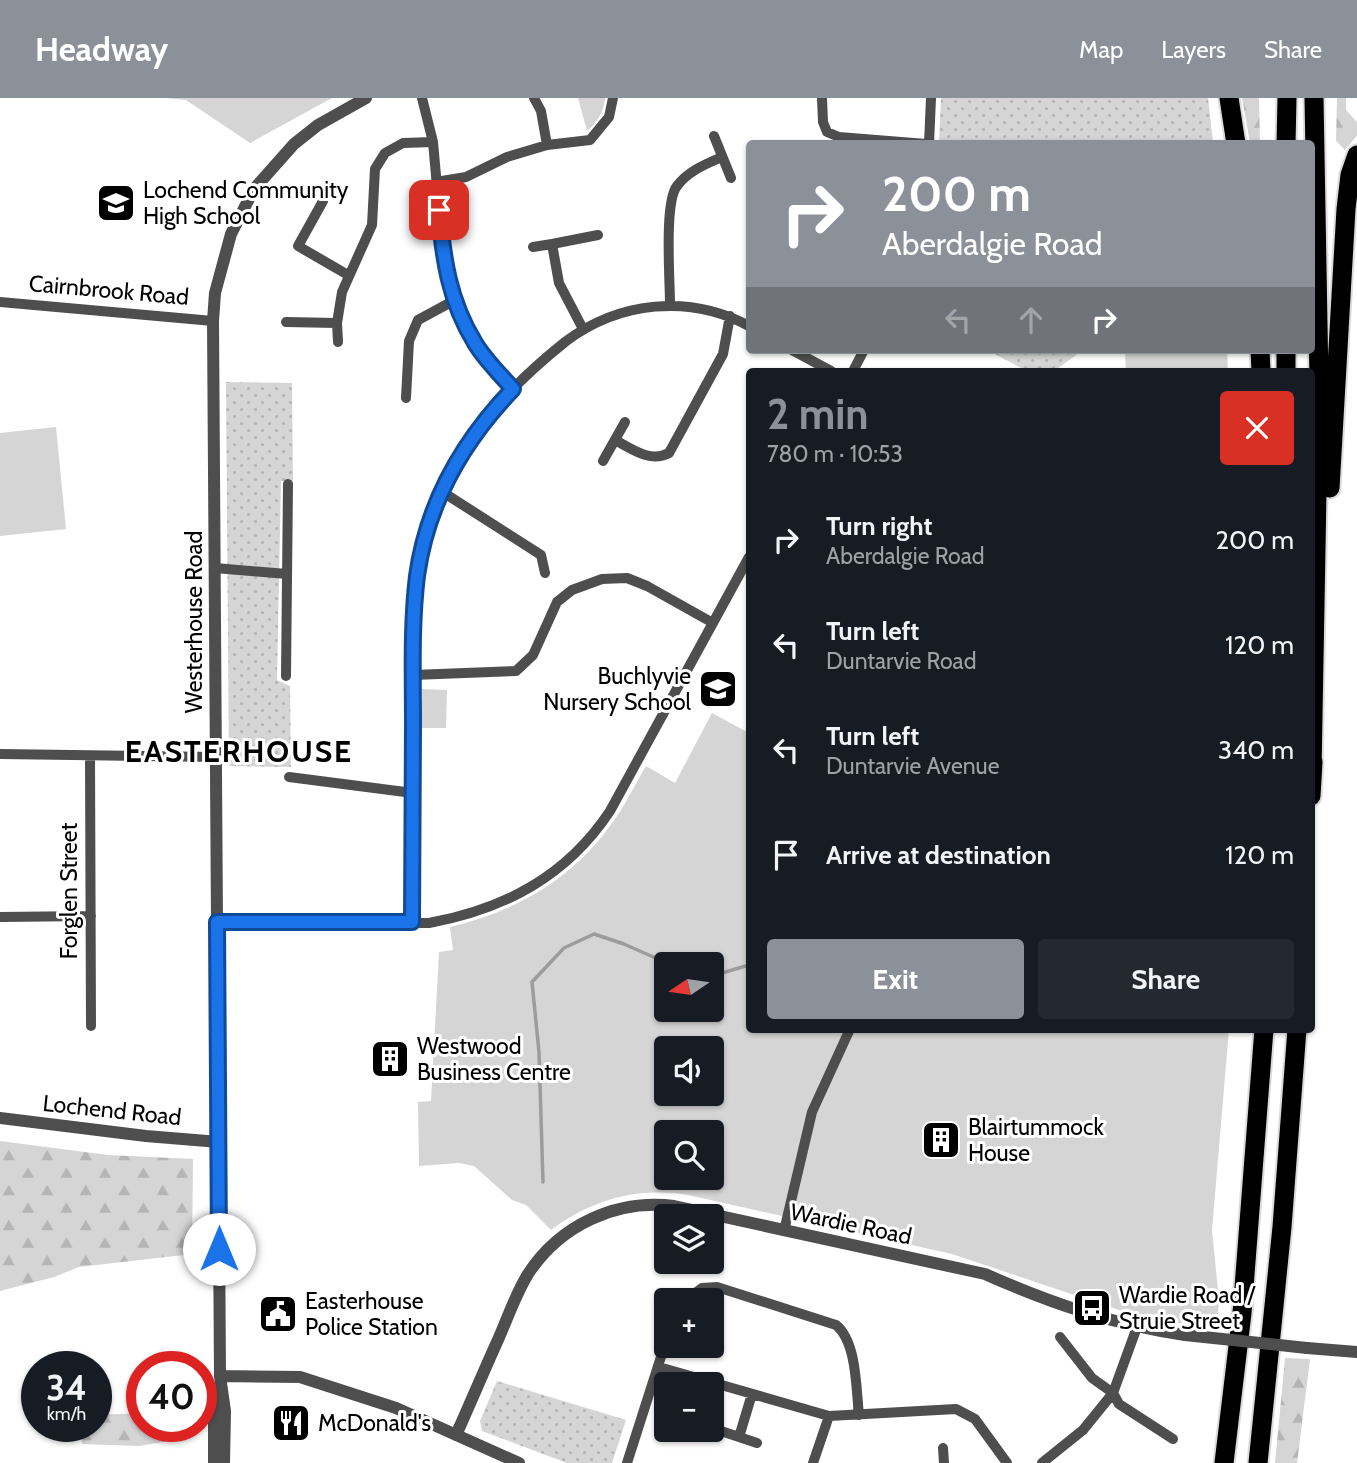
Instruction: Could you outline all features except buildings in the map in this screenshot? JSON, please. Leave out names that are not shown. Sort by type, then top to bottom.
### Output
[{"type":"highway","points":[[1229,98],[1235,140]]},
{"type":"highway","points":[[1286,140],[1287,98]]},
{"type":"highway","points":[[1314,98],[1315,140]]},
{"type":"highway","points":[[1315,154],[1319,380],[1315,604]]},
{"type":"highway","points":[[1315,722],[1346,209],[1350,175],[1357,155]]},
{"type":"highway","points":[[1224,1463],[1242,1313],[1264,1033]]},
{"type":"highway","points":[[1258,1463],[1282,1227],[1297,1033]]},
{"type":"street","name":"Westerhouse Road","points":[[224,1463],[225,1411],[220,1376],[215,293],[231,234],[254,189],[294,144],[318,125],[366,98]]},
{"type":"street","points":[[422,98],[433,142],[444,265],[454,300],[475,343],[513,389]]},
{"type":"street","points":[[534,98],[541,111],[547,145]]},
{"type":"street","points":[[436,182],[466,177],[507,157],[547,145],[590,140],[609,117],[613,98]]},
{"type":"street","points":[[822,98],[823,122],[827,132],[839,137],[877,140]]},
{"type":"street","points":[[928,140],[931,98]]},
{"type":"street","points":[[713,136],[731,178]]},
{"type":"street","points":[[338,342],[337,323],[342,292],[372,225],[375,169],[385,153],[403,144],[433,142]]},
{"type":"street","points":[[670,304],[670,204],[676,187],[698,167],[722,157]]},
{"type":"street","points":[[323,201],[298,246],[348,275]]},
{"type":"street","points":[[533,247],[598,235]]},
{"type":"street","points":[[552,244],[559,283],[583,329]]},
{"type":"street","points":[[406,398],[409,341],[418,320],[454,300]]},
{"type":"street","name":"Cairnbrook Road","points":[[0,302],[214,321]]},
{"type":"street","points":[[412,922],[413,675],[418,573],[429,525],[441,491],[458,458],[492,411],[513,389],[583,329],[621,313],[670,304],[705,309],[730,316],[746,324]]},
{"type":"street","points":[[615,440],[648,457],[660,458],[669,453],[723,354],[730,316]]},
{"type":"street","points":[[286,323],[337,323]]},
{"type":"street","points":[[799,354],[825,368]]},
{"type":"street","points":[[603,461],[625,422]]},
{"type":"street","points":[[286,676],[288,484]]},
{"type":"street","points":[[441,491],[541,555],[545,573]]},
{"type":"street","points":[[217,922],[429,923],[501,903],[553,873],[575,854],[610,811],[746,562]]},
{"type":"street","points":[[215,569],[287,574]]},
{"type":"street","points":[[413,675],[516,671],[533,655],[557,602],[572,590],[601,579],[627,578],[647,586],[713,623]]},
{"type":"street","points":[[0,754],[216,757]]},
{"type":"street","name":"Forglen Street","points":[[90,756],[91,1026]]},
{"type":"street","points":[[289,777],[413,793]]},
{"type":"street","points":[[0,917],[91,916]]},
{"type":"street","points":[[784,1231],[812,1112],[848,1033]]},
{"type":"street","name":"Lochend Road","points":[[0,1118],[219,1142]]},
{"type":"street","name":"Wardie Road","points":[[456,1435],[527,1276],[554,1244],[580,1224],[621,1208],[661,1204],[985,1274],[1078,1312],[1137,1327],[1185,1335],[1357,1352]]},
{"type":"street","points":[[702,1288],[720,1288]]},
{"type":"street","points":[[724,1289],[835,1325],[847,1338],[851,1351],[859,1415]]},
{"type":"street","points":[[1042,1463],[1083,1430],[1113,1393],[1137,1327]]},
{"type":"street","points":[[1060,1337],[1092,1378],[1113,1393],[1119,1404],[1173,1439]]},
{"type":"street","points":[[627,1463],[661,1358]]},
{"type":"street","points":[[659,1367],[830,1416],[946,1408],[966,1412],[985,1429],[1007,1463]]},
{"type":"street","name":"Westerhouse Road","points":[[214,1463],[214,1412],[220,1376]]},
{"type":"street","points":[[220,1376],[300,1377],[396,1408],[519,1463]]},
{"type":"street","points":[[739,1437],[752,1394]]},
{"type":"street","points":[[813,1463],[830,1416]]},
{"type":"street","points":[[724,1432],[757,1443]]},
{"type":"street","points":[[943,1448],[944,1463]]},
{"type":"green space","points":[[165,98],[332,98],[250,143],[186,100]]},
{"type":"green space","points":[[578,98],[605,98],[599,116],[587,131]]},
{"type":"green space","points":[[941,98],[1208,98],[1213,140],[939,140]]},
{"type":"green space","points":[[1242,98],[1259,98],[1260,140],[1249,140]]},
{"type":"green space","points":[[1337,98],[1346,98],[1346,110],[1357,122],[1357,135],[1345,150],[1336,141]]},
{"type":"green space","points":[[995,354],[1077,354],[1058,368],[1021,368]]},
{"type":"green space","points":[[1125,354],[1227,354],[1228,368],[1126,368]]},
{"type":"green space","points":[[226,382],[292,383],[293,481],[281,481],[277,680],[290,686],[291,767],[229,766]]},
{"type":"green space","points":[[56,427],[66,529],[0,536],[0,433]]},
{"type":"green space","points":[[422,689],[447,690],[446,728],[421,728]]},
{"type":"green space","points":[[712,713],[746,731],[746,1033],[1229,1033],[1212,1230],[1219,1300],[1217,1326],[1183,1324],[1128,1313],[952,1254],[688,1195],[651,1193],[616,1198],[583,1210],[551,1230],[526,1205],[512,1200],[474,1166],[459,1163],[419,1166],[418,1102],[431,1101],[439,952],[453,950],[450,927],[474,921],[518,903],[559,878],[595,845],[624,804],[646,766],[675,783]]},
{"type":"green space","points":[[0,1141],[108,1155],[193,1159],[192,1254],[79,1267],[54,1277],[0,1291]]},
{"type":"green space","points":[[1285,1358],[1310,1359],[1297,1463],[1275,1463]]},
{"type":"green space","points":[[497,1381],[626,1420],[612,1463],[567,1463],[482,1431],[480,1421]]},
{"type":"green space","points":[[112,1414],[126,1414],[126,1442],[163,1442],[139,1446],[82,1444],[112,1442]]},
{"type":"waterway","points":[[543,1182],[539,1052],[532,982],[564,948],[594,934],[654,957]]},
{"type":"waterway","points":[[724,972],[746,966]]},
{"type":"place","name":"Lochend Community High School","points":[[116,203]]},
{"type":"place","name":"Buchlyvie Nursery School","points":[[718,689]]},
{"type":"place","name":"Westwood Business Centre","points":[[390,1059]]},
{"type":"place","name":"Blairtummock House","points":[[941,1140]]},
{"type":"place","name":"Wardie Road / Struie Street","points":[[1092,1308]]},
{"type":"place","name":"Easterhouse Police Station","points":[[278,1314]]},
{"type":"place","name":"McDonald's","points":[[291,1423]]},
{"type":"district","name":"EASTERHOUSE","points":[[239,751]]},
{"type":"route","points":[[219,1249],[217,922],[412,922],[413,675],[418,573],[429,525],[441,491],[458,458],[492,411],[513,389],[475,343],[454,300],[444,265],[439,210]]}]
